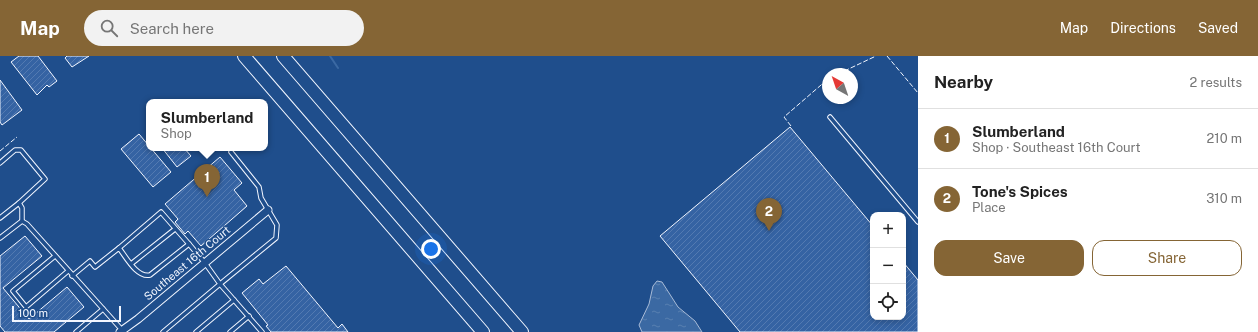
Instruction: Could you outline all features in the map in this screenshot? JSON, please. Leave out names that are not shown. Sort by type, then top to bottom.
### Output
[{"type":"highway","points":[[244,56],[483,332]]},
{"type":"highway","points":[[283,56],[522,332]]},
{"type":"street","name":"Southeast 16th Court","points":[[122,332],[268,210]]},
{"type":"lane","points":[[830,117],[918,222]]},
{"type":"lane","points":[[0,163],[15,150],[21,150],[45,179],[19,204],[0,218]]},
{"type":"lane","points":[[163,332],[276,238],[277,225],[261,198],[259,187],[231,152]]},
{"type":"lane","points":[[19,204],[22,208],[22,221]]},
{"type":"lane","points":[[72,276],[90,261],[95,267],[161,212],[205,263],[220,284],[249,316],[260,331]]},
{"type":"lane","points":[[0,238],[22,221]]},
{"type":"lane","points":[[22,221],[27,224],[122,332]]},
{"type":"lane","points":[[131,264],[175,228]]},
{"type":"lane","points":[[119,248],[131,264],[142,275],[150,275],[189,244]]},
{"type":"lane","points":[[55,256],[13,292],[26,307],[68,271]]},
{"type":"lane","points":[[196,332],[234,300]]},
{"type":"lane","points":[[76,332],[103,309]]},
{"type":"lane","points":[[230,332],[249,316]]},
{"type":"water","points":[[657,281],[662,282],[678,307],[695,321],[702,332],[642,332],[639,325],[649,304],[653,286]]},
{"type":"building","points":[[19,56],[38,56],[57,81],[49,87],[47,85],[37,95],[11,62]]},
{"type":"building","points":[[67,56],[89,56],[72,67],[65,58]]},
{"type":"building","points":[[0,80],[22,110],[2,125],[0,122]]},
{"type":"building","points":[[790,127],[870,222],[870,320],[906,320],[906,266],[918,280],[918,332],[740,332],[660,236]]},
{"type":"building","points":[[139,134],[146,142],[146,151],[153,151],[171,172],[153,187],[121,149]]},
{"type":"building","points":[[164,151],[187,151],[191,156],[177,167]]},
{"type":"building","points":[[220,157],[242,183],[234,190],[247,206],[201,246],[188,231],[185,234],[175,222],[178,219],[165,204]]},
{"type":"building","points":[[25,236],[42,256],[3,288],[29,319],[67,287],[84,307],[54,332],[5,332],[0,326],[0,256]]},
{"type":"building","points":[[286,266],[338,328],[342,324],[348,332],[271,332],[266,326],[268,325],[242,293],[259,279],[263,284]]},
{"type":"waterway","points":[[330,56],[338,68]]},
{"type":"fence","points":[[851,68],[876,56]]},
{"type":"fence","points":[[887,56],[918,93]]},
{"type":"fence","points":[[791,126],[784,117],[822,84]]},
{"type":"fence","points":[[0,151],[17,137]]},
{"type":"place","name":"Slumberland","points":[[207,197]]},
{"type":"place","name":"Tone's Spices","points":[[769,231]]}]
